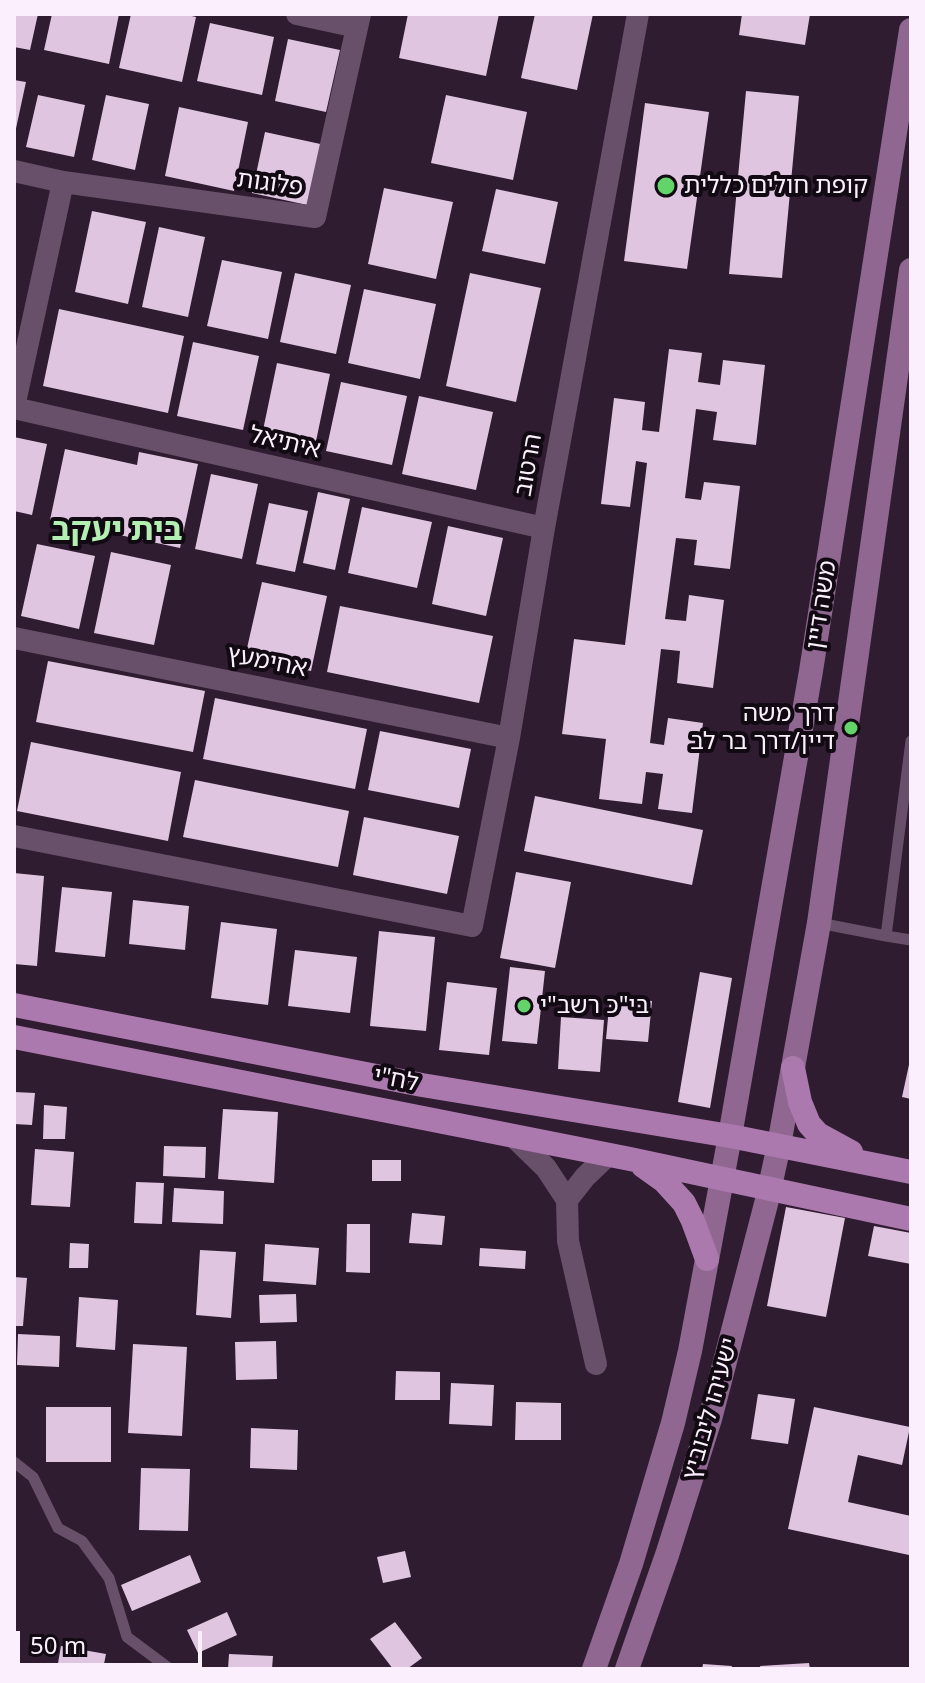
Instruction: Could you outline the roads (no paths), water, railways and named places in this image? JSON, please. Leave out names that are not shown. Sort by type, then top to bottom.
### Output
[{"type":"main road","name":"לח\"י","points":[[14,1005],[422,1085],[730,1136],[886,1168]]},
{"type":"main road","name":"לח\"י","points":[[14,1037],[619,1157],[911,1219]]},
{"type":"main road","points":[[793,1068],[800,1102],[809,1124],[818,1134],[886,1168],[911,1172]]},
{"type":"main road","points":[[619,1157],[650,1169],[684,1203],[707,1259]]},
{"type":"street","points":[[297,14],[359,21]]},
{"type":"street","name":"הרטוב","points":[[14,836],[472,926],[509,738],[638,14]]},
{"type":"street","name":"פלוגות","points":[[14,171],[63,182],[315,217],[359,21]]},
{"type":"street","name":"משה דיין","points":[[721,1178],[811,671],[911,30]]},
{"type":"street","points":[[14,408],[63,182]]},
{"type":"street","name":"משה דיין","points":[[779,1145],[819,923],[911,270]]},
{"type":"street","name":"איתיאל","points":[[14,408],[544,528]]},
{"type":"street","name":"אחימעץ","points":[[14,638],[509,738]]},
{"type":"street","points":[[513,1136],[546,1168],[567,1200],[568,1241],[596,1364]]},
{"type":"street","name":"ישעיהו ליבוביץ","points":[[627,1669],[710,1419],[779,1145]]},
{"type":"street","points":[[567,1200],[585,1177],[619,1157]]},
{"type":"street","name":"ישעיהו ליבוביץ","points":[[594,1669],[631,1564],[673,1423],[690,1351],[721,1178]]},
{"type":"lane","points":[[886,936],[911,741]]},
{"type":"lane","points":[[819,923],[911,940]]},
{"type":"lane","points":[[14,1462],[33,1477],[58,1528],[82,1541],[109,1578],[127,1637],[170,1669]]},
{"type":"place","name":"קופת חולים כללית","points":[[666,186]]},
{"type":"place","name":"דרך משה דיין/דרך בר לב","points":[[851,728]]},
{"type":"place","name":"בי\"כ רשב\"י","points":[[524,1006]]},
{"type":"district","name":"בית יעקב","points":[[117,531]]}]
